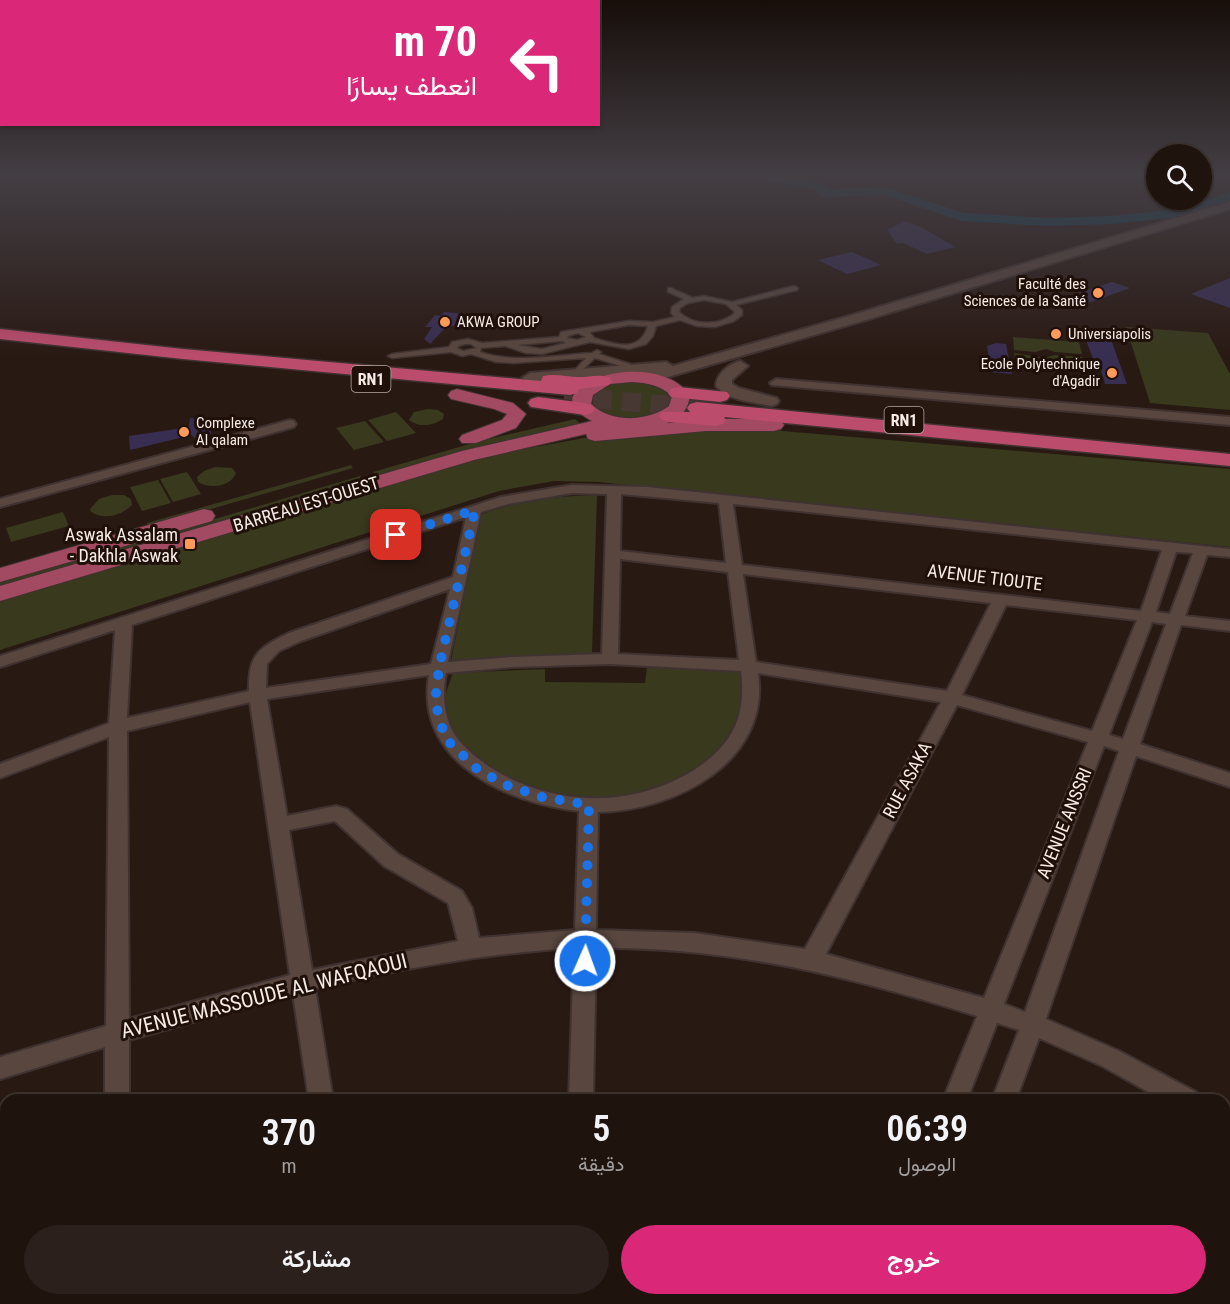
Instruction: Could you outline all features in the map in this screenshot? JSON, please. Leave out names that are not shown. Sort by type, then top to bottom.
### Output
[{"type":"highway","name":"RN1","points":[[0,334],[183,354],[570,386]]},
{"type":"highway","points":[[38,338],[118,340],[342,363],[579,383],[602,381]]},
{"type":"highway","name":"RN1","points":[[0,344],[177,361],[570,386]]},
{"type":"highway","points":[[177,361],[204,371],[457,395],[586,410]]},
{"type":"highway","points":[[677,391],[774,392],[1053,430],[1103,443]]},
{"type":"highway","name":"RN1","points":[[700,392],[1230,460]]},
{"type":"highway","points":[[669,416],[1065,451],[1095,451],[1103,443]]},
{"type":"highway","name":"RN1","points":[[1103,443],[1230,450]]},
{"type":"main road","points":[[648,378],[854,320],[1129,236]]},
{"type":"main road","points":[[677,391],[681,405],[669,416],[644,423],[615,422],[603,419],[586,410],[581,401],[583,393],[602,381],[624,377],[648,378],[664,383],[677,391],[700,392],[740,366],[1165,236]]},
{"type":"main road","points":[[530,378],[673,367],[720,358]]},
{"type":"main road","points":[[740,366],[724,379],[724,386],[733,392],[774,392]]},
{"type":"main road","points":[[457,395],[473,401],[509,406],[517,414],[509,423],[469,439]]},
{"type":"main road","name":"BARREAU EST-OUEST","points":[[0,575],[469,439],[553,421],[586,410]]},
{"type":"main road","name":"BARREAU EST-OUEST","points":[[0,594],[469,455],[615,422]]},
{"type":"main road","points":[[514,444],[706,425],[774,426]]},
{"type":"street","points":[[680,318],[675,313],[676,307],[692,300],[711,299],[731,304],[794,288]]},
{"type":"street","points":[[671,290],[692,300]]},
{"type":"street","points":[[562,339],[567,332],[629,323],[653,324],[680,318],[702,324],[726,322],[736,317],[739,312],[731,304]]},
{"type":"street","points":[[726,322],[734,329]]},
{"type":"street","points":[[507,345],[537,353],[549,352],[589,339],[625,347],[638,344],[648,337],[653,324]]},
{"type":"street","points":[[583,331],[590,335],[589,339]]},
{"type":"street","points":[[476,349],[562,339],[575,343]]},
{"type":"street","points":[[392,356],[452,349],[455,344],[474,342],[476,349],[496,360],[514,361],[593,355],[627,366]]},
{"type":"street","points":[[570,386],[593,355],[608,344]]},
{"type":"street","points":[[774,392],[1230,421]]},
{"type":"street","points":[[0,503],[290,424]]},
{"type":"street","points":[[0,662],[475,510],[538,493],[572,489],[614,489],[725,499],[1230,552]]},
{"type":"street","points":[[610,659],[614,489]]},
{"type":"street","points":[[475,510],[439,668],[435,702],[445,738],[477,769],[506,785],[542,797],[589,805],[643,797],[681,786],[712,768],[736,742],[748,718],[752,692],[725,499]]},
{"type":"street","name":"AVENUE ANSSRI","points":[[957,1094],[1147,615],[1171,546]]},
{"type":"street","name":"AVENUE ANSSRI","points":[[1006,1094],[1175,619],[1202,550]]},
{"type":"street","name":"AVENUE TIOUTE","points":[[611,554],[1230,626]]},
{"type":"street","points":[[320,1094],[258,695],[257,666],[262,656],[274,646],[295,636],[460,580]]},
{"type":"street","name":"RUE ASAKA","points":[[811,960],[952,698],[1001,598]]},
{"type":"street","points":[[117,1094],[118,726],[124,622]]},
{"type":"street","points":[[0,771],[118,726],[258,695],[377,675],[439,668],[512,662],[610,659],[748,666],[952,698],[1129,747],[1230,780]]},
{"type":"street","points":[[582,1094],[589,805]]},
{"type":"street","points":[[278,825],[340,814],[391,860],[455,897],[461,908],[470,948]]},
{"type":"street","name":"AVENUE MASSOUDE AL WAFQAOUI","points":[[0,1068],[302,982],[359,968],[470,948],[586,938],[698,944],[811,960],[1033,1024],[1129,1069],[1175,1094]]},
{"type":"green space","points":[[1126,327],[1208,333],[1230,374],[1230,410],[1150,403]]},
{"type":"green space","points":[[1013,337],[1079,342],[1082,354],[1046,349],[1035,352],[1014,350]]},
{"type":"green space","points":[[1014,353],[1044,358],[1055,355],[1082,357],[1089,371],[1016,365]]},
{"type":"green space","points":[[635,381],[664,390],[671,398],[669,405],[652,415],[620,418],[610,415],[593,404],[594,394],[609,384]]},
{"type":"green space","points":[[428,409],[438,410],[444,414],[443,419],[426,425],[409,420],[414,412]]},
{"type":"green space","points":[[396,412],[416,433],[387,441],[368,420]]},
{"type":"green space","points":[[575,419],[583,426],[493,443],[377,476],[373,472],[480,441]]},
{"type":"green space","points":[[365,421],[384,442],[354,450],[336,428]]},
{"type":"green space","points":[[724,426],[1230,469],[1230,547],[599,482],[554,481],[499,491],[0,650],[0,600],[492,455],[584,438]]},
{"type":"green space","points":[[351,465],[353,468],[149,527],[147,523]]},
{"type":"green space","points":[[215,467],[232,468],[236,473],[225,484],[208,486],[198,482],[197,477],[204,471]]},
{"type":"green space","points":[[187,472],[201,494],[173,502],[160,479]]},
{"type":"green space","points":[[360,476],[364,481],[156,542],[154,537]]},
{"type":"green space","points":[[158,480],[171,503],[142,511],[130,487]]},
{"type":"green space","points":[[112,495],[124,495],[131,499],[132,505],[112,516],[101,516],[91,512],[90,509],[99,499]]},
{"type":"green space","points":[[597,495],[592,653],[451,661],[480,515],[538,500]]},
{"type":"green space","points":[[63,512],[69,526],[11,542],[6,528]]},
{"type":"green space","points":[[139,541],[142,546],[0,588],[0,581]]},
{"type":"green space","points":[[647,667],[742,672],[745,703],[729,743],[710,762],[678,778],[621,796],[590,799],[572,797],[554,794],[521,783],[476,756],[457,737],[446,717],[445,698],[453,673],[545,669],[545,682],[645,683]]},
{"type":"building","points":[[891,236],[936,236],[955,247],[927,254],[903,243],[897,244]]},
{"type":"building","points":[[852,252],[881,265],[847,274],[818,260]]},
{"type":"building","points":[[1230,278],[1230,308],[1191,294]]},
{"type":"building","name":"Faculté des Sciences de la Santé","points":[[1112,282],[1130,288],[1083,305],[1064,298]]},
{"type":"building","name":"AKWA GROUP","points":[[444,312],[467,314],[458,326],[447,326],[430,344],[424,339],[432,327],[425,327],[435,315],[441,316]]},
{"type":"building","points":[[1088,332],[1109,334],[1127,384],[1105,384],[1097,357],[1095,364],[1084,335],[1088,335]]},
{"type":"building","points":[[996,343],[1006,344],[1012,374],[991,372],[987,346]]},
{"type":"building","points":[[190,418],[210,420],[211,434],[196,440],[188,431]]},
{"type":"building","points":[[183,428],[184,437],[130,450],[129,436]]},
{"type":"tunnel","points":[[564,396],[697,408]]},
{"type":"place","name":"Faculté des Sciences de la Santé","points":[[1098,293]]},
{"type":"place","name":"AKWA GROUP","points":[[445,322]]},
{"type":"place","name":"Universiapolis","points":[[1056,334]]},
{"type":"place","name":"Ecole Polytechnique d'Agadir","points":[[1112,373]]},
{"type":"place","name":"Complexe Al qalam","points":[[184,432]]},
{"type":"place","name":"Aswak Assalam - Dakhla Aswak","points":[[190,544]]},
{"type":"route","points":[[396,535],[475,510],[439,668],[435,702],[445,738],[477,769],[506,785],[542,797],[589,805],[585,961]]}]
